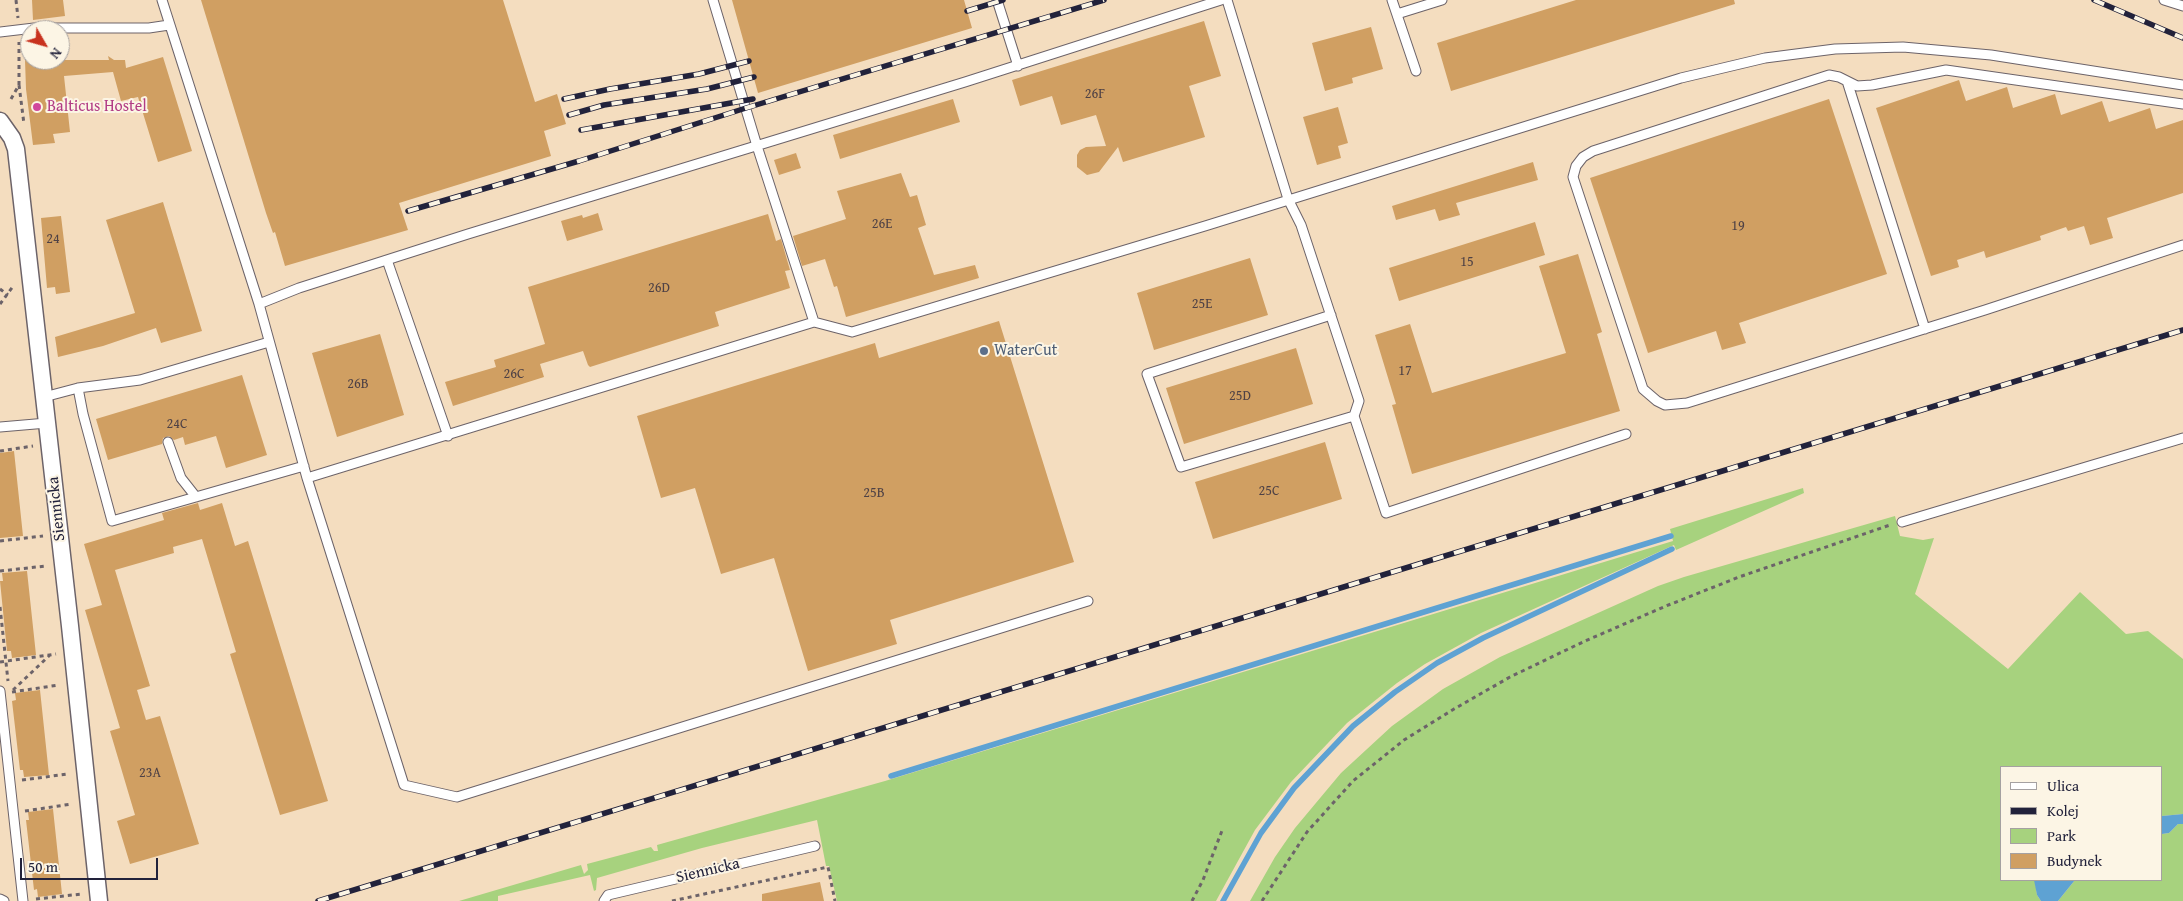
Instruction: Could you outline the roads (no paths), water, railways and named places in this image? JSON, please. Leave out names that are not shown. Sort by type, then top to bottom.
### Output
[{"type":"street","name":"Siennicka","points":[[0,121],[8,131],[16,149],[99,901]]},
{"type":"lane","points":[[162,0],[259,304],[304,466],[404,785],[457,797],[1088,602]]},
{"type":"lane","points":[[713,0],[757,146],[814,322]]},
{"type":"lane","points":[[997,0],[1018,66]]},
{"type":"lane","points":[[259,304],[299,288],[387,260],[1018,66],[1221,0]]},
{"type":"lane","points":[[1227,0],[1288,199],[1301,225],[1359,401],[1354,416],[1386,513],[1626,434]]},
{"type":"lane","points":[[1392,0],[1416,71]]},
{"type":"lane","points":[[1397,14],[1442,0]]},
{"type":"lane","points":[[2164,0],[2183,6]]},
{"type":"lane","points":[[0,32],[34,28],[149,28],[169,25]]},
{"type":"lane","points":[[308,478],[814,322],[852,332],[1012,286],[1681,78],[1765,58],[1835,49],[1903,47],[1991,55],[2183,85]]},
{"type":"lane","points":[[2183,104],[1946,70],[1872,85],[1857,86],[1829,75],[1593,151],[1583,157],[1576,166],[1573,177],[1643,389],[1665,405],[1687,404],[1926,329],[2183,245]]},
{"type":"lane","points":[[1847,81],[1926,329]]},
{"type":"lane","points":[[387,260],[448,436]]},
{"type":"lane","points":[[1331,315],[1147,374],[1181,467],[1354,416]]},
{"type":"lane","points":[[44,397],[78,388],[140,380],[269,342]]},
{"type":"lane","points":[[78,388],[83,414],[112,521],[304,466]]},
{"type":"lane","points":[[0,428],[47,423]]},
{"type":"lane","points":[[1902,522],[2183,438]]},
{"type":"lane","points":[[168,442],[181,478],[196,497]]},
{"type":"lane","points":[[0,692],[24,901]]},
{"type":"lane","name":"Siennicka","points":[[604,901],[608,895],[815,846]]},
{"type":"lane","points":[[0,899],[4,901]]},
{"type":"water","points":[[2183,814],[2183,824],[2178,824],[2169,833],[2163,834],[2163,816]]},
{"type":"water","points":[[2034,881],[2074,881],[2058,901],[2041,901],[2037,895]]},
{"type":"waterway","points":[[891,776],[1671,536]]},
{"type":"waterway","points":[[1223,901],[1261,833],[1294,788],[1353,726],[1395,692],[1437,663],[1483,638],[1672,549]]},
{"type":"railway","points":[[967,11],[1003,0]]},
{"type":"railway","points":[[408,211],[579,161],[746,108],[1104,0]]},
{"type":"railway","points":[[2094,0],[2183,38]]},
{"type":"railway","points":[[564,99],[699,74],[749,61]]},
{"type":"railway","points":[[569,115],[604,105],[707,89],[754,77]]},
{"type":"railway","points":[[581,130],[753,99]]},
{"type":"railway","points":[[318,901],[2183,330]]},
{"type":"place","name":"Balticus Hostel","points":[[37,107]]},
{"type":"place","name":"WaterCut","points":[[984,351]]}]
